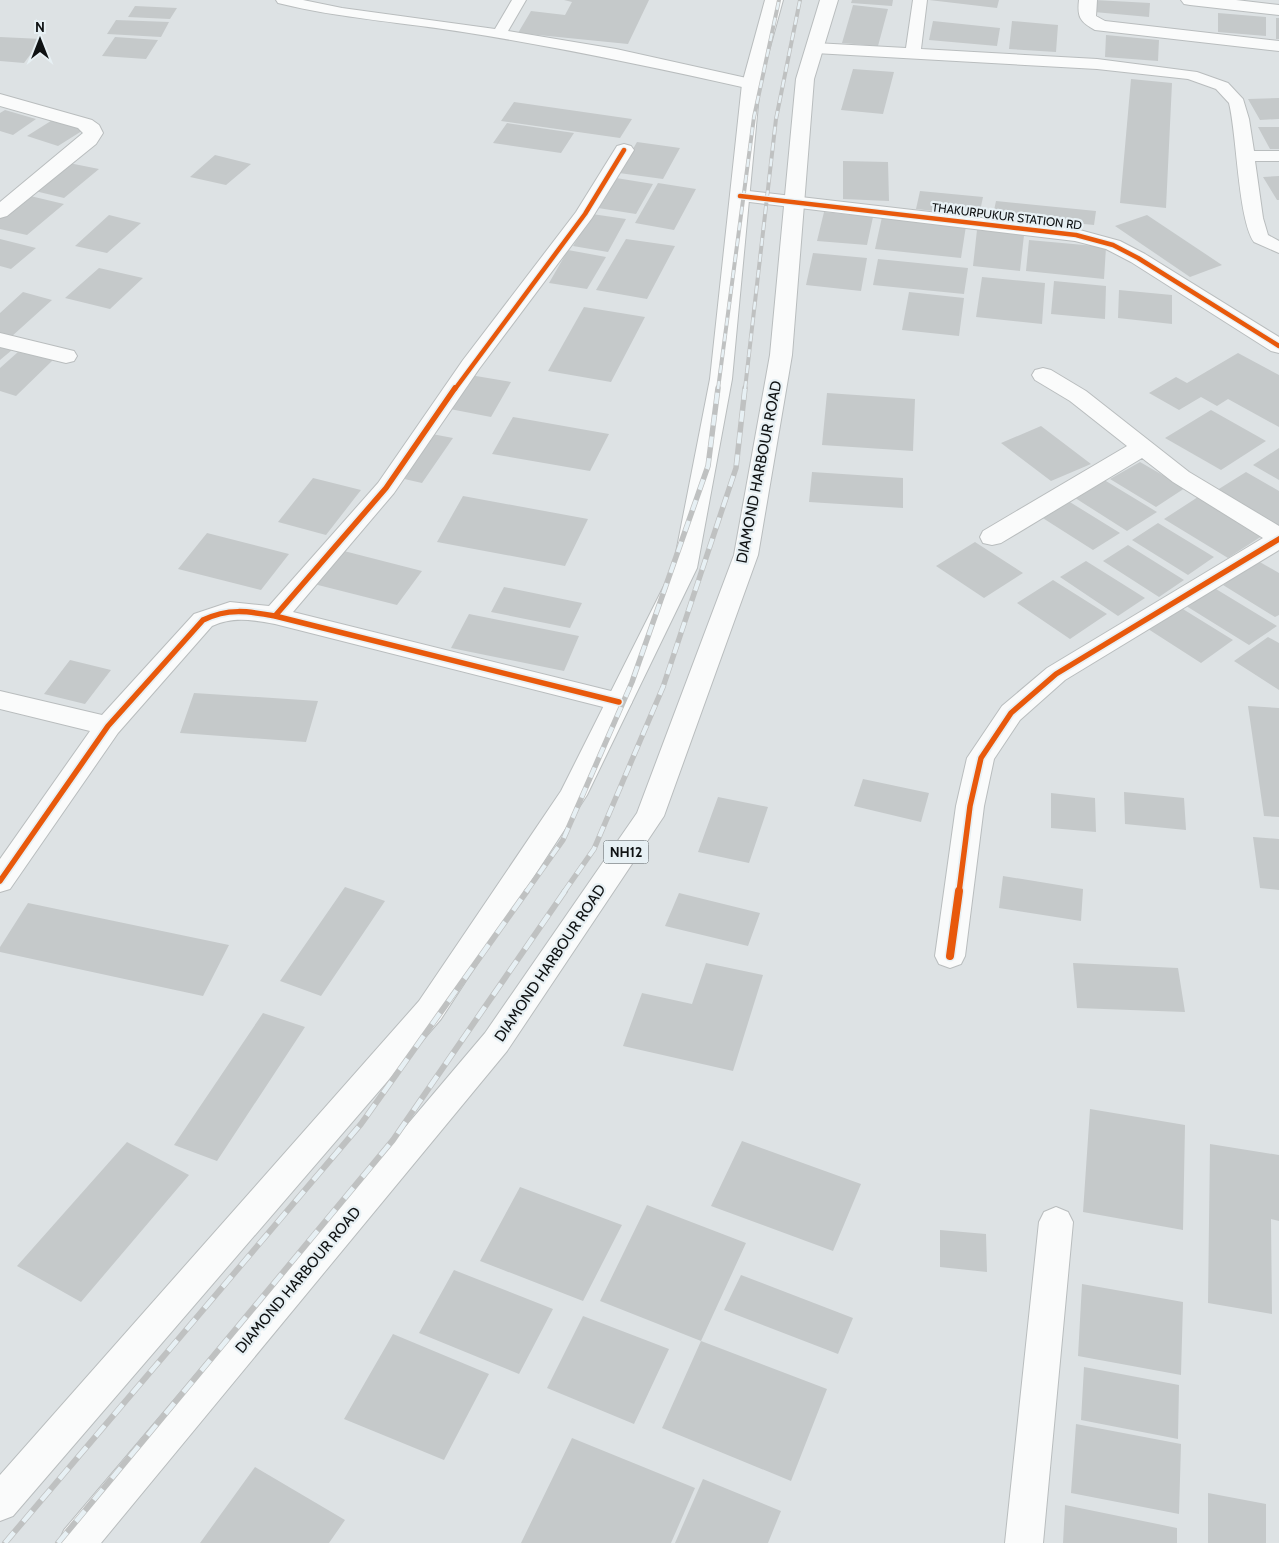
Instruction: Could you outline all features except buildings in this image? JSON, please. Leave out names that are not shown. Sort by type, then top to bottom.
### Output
[{"type":"main road","points":[[0,1503],[430,1010],[573,794],[685,568],[721,379],[751,84],[774,0]]},
{"type":"main road","name":"DIAMOND HARBOUR ROAD","points":[[77,1543],[496,1042],[650,816],[746,555],[781,355],[805,79],[829,0]]},
{"type":"main road","points":[[1088,0],[1086,13],[1088,19],[1101,26],[1279,46]]},
{"type":"main road","points":[[1190,0],[1279,10]]},
{"type":"main road","points":[[0,100],[85,124],[92,128],[94,133],[89,140],[0,212]]},
{"type":"main road","points":[[274,616],[386,488],[471,365],[585,214],[624,150]]},
{"type":"main road","name":"THAKURPUKUR STATION RD","points":[[740,196],[794,200],[1076,235],[1113,245],[1164,272],[1279,346]]},
{"type":"main road","points":[[0,340],[66,356]]},
{"type":"main road","points":[[950,956],[972,797],[982,758],[1011,712],[1056,674],[1279,538],[1181,477],[1078,396],[1043,375]]},
{"type":"main road","points":[[992,537],[1143,447]]},
{"type":"main road","points":[[0,881],[108,726],[203,620],[222,611],[242,609],[274,616],[619,702]]},
{"type":"main road","points":[[0,700],[108,726]]},
{"type":"main road","points":[[1024,1543],[1056,1222]]},
{"type":"lane","points":[[283,0],[291,4],[342,13],[468,28],[616,54],[751,84]]},
{"type":"lane","points":[[499,34],[519,0]]},
{"type":"lane","points":[[912,55],[920,0]]},
{"type":"lane","points":[[815,48],[1097,64],[1191,74],[1222,86],[1237,102],[1254,218],[1260,238],[1279,248]]},
{"type":"lane","points":[[1246,156],[1279,156]]},
{"type":"railway","points":[[718,389],[754,117],[779,0]]},
{"type":"railway","points":[[745,389],[776,119],[800,0]]},
{"type":"railway","points":[[526,892],[563,840],[632,682],[708,466],[718,388]]},
{"type":"railway","points":[[564,892],[594,849],[663,687],[736,468],[745,388]]},
{"type":"railway","points":[[5,1543],[361,1124],[527,891]]},
{"type":"railway","points":[[58,1543],[393,1140],[565,891]]},
{"type":"cycle path","points":[[275,616],[386,488],[471,365],[585,214],[624,150]]},
{"type":"cycle path","points":[[740,196],[1076,235],[1113,245],[1138,258],[1279,346]]},
{"type":"cycle path","points":[[950,956],[970,806],[981,758],[1011,713],[1056,674],[1279,539]]},
{"type":"cycle path","points":[[0,881],[108,726],[203,620],[222,612],[238,610],[275,616],[619,702]]}]
